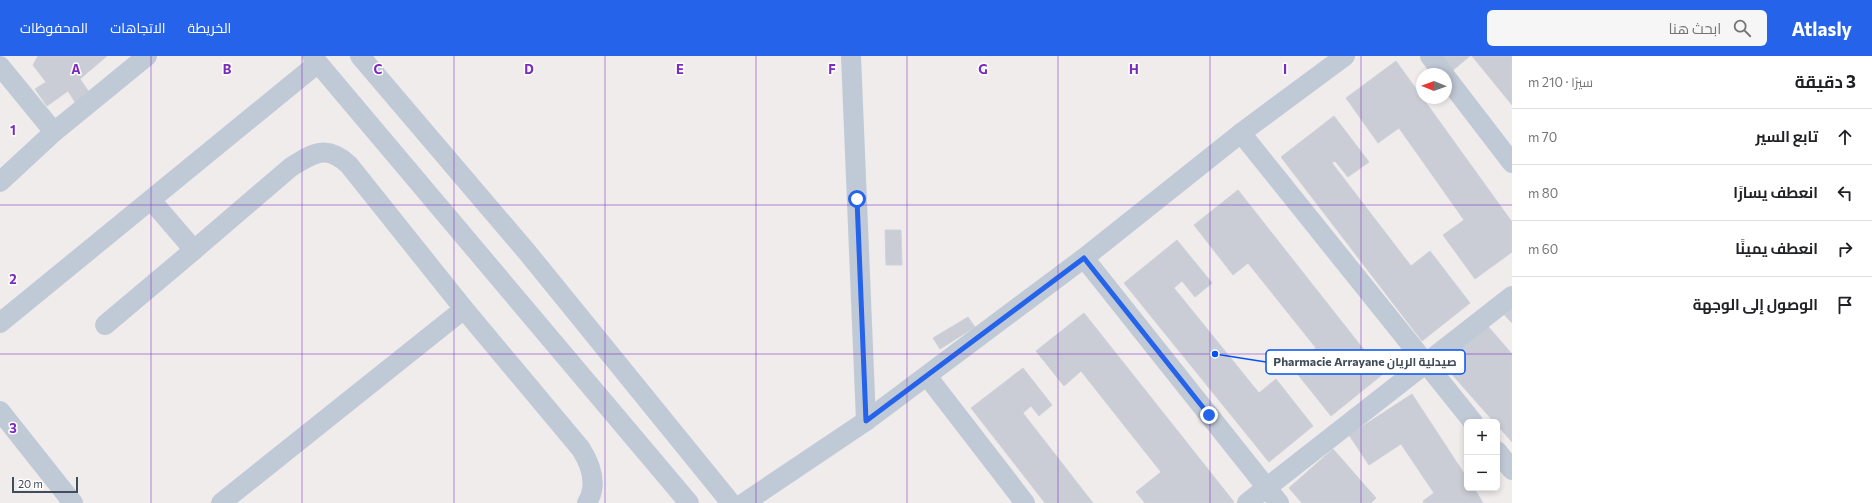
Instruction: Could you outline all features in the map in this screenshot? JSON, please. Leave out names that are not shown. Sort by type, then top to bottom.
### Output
[{"type":"street","points":[[0,182],[54,132],[146,56]]},
{"type":"street","points":[[360,56],[527,252],[731,503]]},
{"type":"street","points":[[851,56],[866,421]]},
{"type":"street","points":[[744,503],[866,421],[928,376],[1084,258],[1241,133],[1345,56]]},
{"type":"street","points":[[1430,56],[1439,68]]},
{"type":"street","points":[[0,323],[152,200],[315,60],[689,503]]},
{"type":"street","points":[[0,66],[54,132]]},
{"type":"street","points":[[1452,85],[1512,163]]},
{"type":"street","points":[[1241,133],[1471,419]]},
{"type":"street","points":[[105,325],[291,167],[308,156],[331,152],[349,164],[464,309],[581,449],[588,460],[593,482],[591,497],[587,503]]},
{"type":"street","points":[[152,200],[194,250]]},
{"type":"street","points":[[1084,258],[1272,496]]},
{"type":"street","points":[[1247,503],[1272,496],[1425,364],[1512,296]]},
{"type":"street","points":[[221,503],[464,309]]},
{"type":"street","points":[[928,376],[1025,503]]},
{"type":"street","points":[[0,411],[73,503]]},
{"type":"street","points":[[1500,455],[1512,470]]},
{"type":"building","points":[[38,56],[107,56],[80,79],[89,92],[75,102],[68,91],[47,106],[35,89],[46,82],[33,65]]},
{"type":"building","points":[[1439,56],[1470,56],[1452,71],[1452,68],[1449,68]]},
{"type":"building","points":[[1472,56],[1512,56],[1512,105]]},
{"type":"building","points":[[1396,61],[1416,89],[1416,104],[1427,104],[1512,222],[1512,252],[1475,279],[1443,235],[1464,220],[1399,128],[1378,143],[1346,98]]},
{"type":"building","points":[[1334,116],[1369,162],[1348,177],[1335,161],[1332,163],[1411,266],[1430,251],[1470,303],[1422,341],[1281,157]]},
{"type":"building","points":[[1238,190],[1383,374],[1331,416],[1292,367],[1316,348],[1248,263],[1233,275],[1194,225]]},
{"type":"building","points":[[885,230],[901,230],[902,265],[886,265]]},
{"type":"building","points":[[1177,240],[1212,283],[1195,297],[1182,281],[1174,288],[1259,393],[1276,379],[1313,426],[1269,462],[1124,283]]},
{"type":"building","points":[[1512,303],[1512,323],[1502,312]]},
{"type":"building","points":[[1084,313],[1234,502],[1145,503],[1136,492],[1161,472],[1081,371],[1064,386],[1036,351]]},
{"type":"building","points":[[968,317],[975,327],[940,349],[933,338]]},
{"type":"building","points":[[1486,324],[1512,354],[1512,442],[1500,428],[1500,419],[1491,419],[1442,363]]},
{"type":"building","points":[[1023,368],[1052,405],[1039,416],[1031,406],[1023,413],[1093,503],[1045,503],[971,408]]},
{"type":"building","points":[[1412,394],[1464,473],[1464,491],[1476,491],[1483,503],[1424,503],[1423,501],[1434,493],[1401,444],[1369,465],[1349,435]]},
{"type":"building","points":[[1333,449],[1376,498],[1371,503],[1302,503],[1289,488]]},
{"type":"place","name":"Pharmacie Arrayane صيدلية الريان","points":[[1215,354]]},
{"type":"route","points":[[857,199],[866,421],[1084,258],[1209,415]]}]
